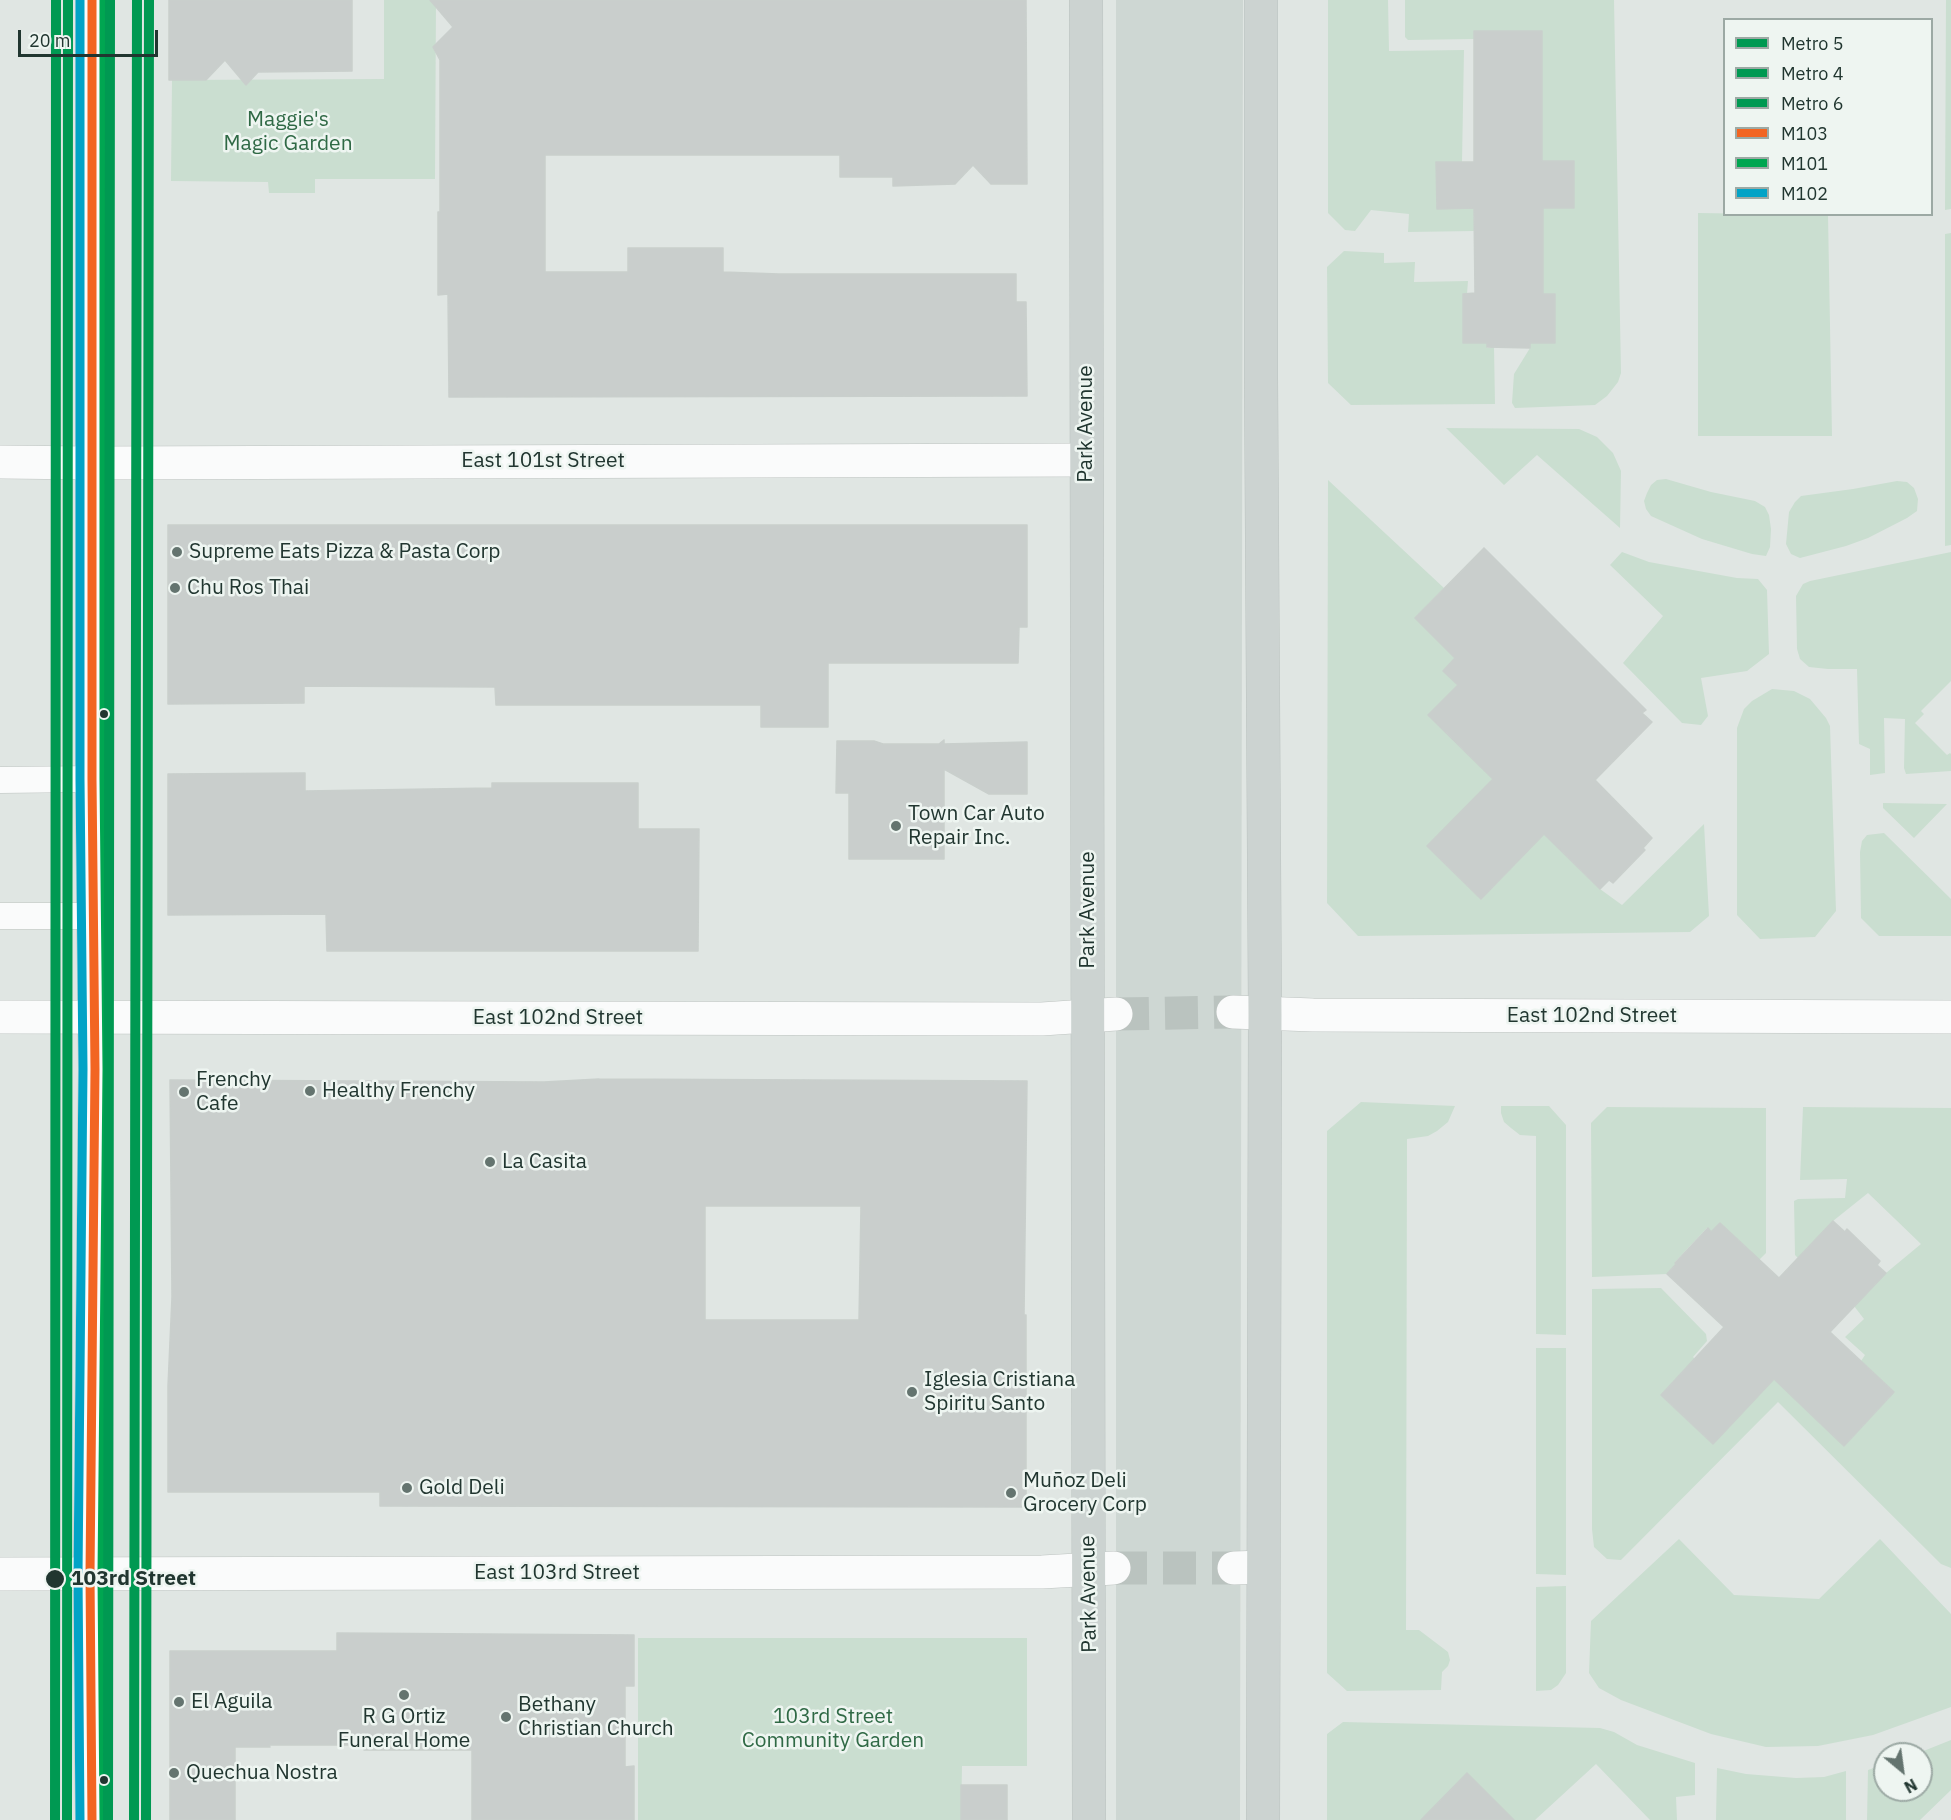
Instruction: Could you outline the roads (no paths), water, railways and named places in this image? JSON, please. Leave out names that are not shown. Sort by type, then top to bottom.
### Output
[{"type":"main road","name":"Park Avenue","points":[[1086,0],[1086,460],[1102,1015],[1101,1569],[1090,1627],[1089,1820]]},
{"type":"main road","points":[[1261,0],[1260,377],[1249,1013],[1249,1568],[1263,1820]]},
{"type":"street","points":[[92,0],[94,916],[90,1574],[92,1820]]},
{"type":"street","name":"East 101st Street","points":[[0,462],[1086,460]]},
{"type":"street","name":"East 102nd Street","points":[[1249,1013],[1951,1017]]},
{"type":"street","name":"East 102nd Street","points":[[0,1017],[1042,1018],[1102,1015]]},
{"type":"street","name":"East 103rd Street","points":[[0,1574],[1042,1572],[1101,1569]]},
{"type":"lane","points":[[0,780],[92,779]]},
{"type":"lane","points":[[0,916],[94,916]]},
{"type":"tunnel","points":[[1116,1014],[1233,1012]]},
{"type":"tunnel","points":[[1114,1568],[1234,1568]]},
{"type":"metro line","name":"6","points":[[55,1820],[56,0]]},
{"type":"metro line","name":"4","points":[[67,1820],[68,0]]},
{"type":"metro line","name":"5","points":[[108,1820],[110,0]]},
{"type":"metro line","name":"6","points":[[134,1820],[137,0]]},
{"type":"metro line","name":"4","points":[[146,1820],[149,0]]},
{"type":"place","name":"Supreme Eats Pizza & Pasta Corp","points":[[177,552]]},
{"type":"place","name":"Chu Ros Thai","points":[[175,588]]},
{"type":"place","name":"Town Car Auto Repair Inc.","points":[[896,826]]},
{"type":"place","name":"Healthy Frenchy","points":[[310,1091]]},
{"type":"place","name":"Frenchy Cafe","points":[[184,1092]]},
{"type":"place","name":"La Casita","points":[[490,1162]]},
{"type":"place","name":"Iglesia Cristiana Spiritu Santo","points":[[912,1392]]},
{"type":"place","name":"Gold Deli","points":[[407,1488]]},
{"type":"place","name":"Muñoz Deli Grocery Corp","points":[[1011,1493]]},
{"type":"place","name":"103rd Street","points":[[55,1579]]},
{"type":"place","name":"R G Ortiz Funeral Home","points":[[404,1695]]},
{"type":"place","name":"El Aguila","points":[[179,1702]]},
{"type":"place","name":"Bethany Christian Church","points":[[506,1717]]},
{"type":"place","name":"Quechua Nostra","points":[[174,1773]]},
{"type":"park label","name":"Maggie's Magic Garden","points":[[288,132]]},
{"type":"park label","name":"103rd Street Community Garden","points":[[833,1729]]}]
